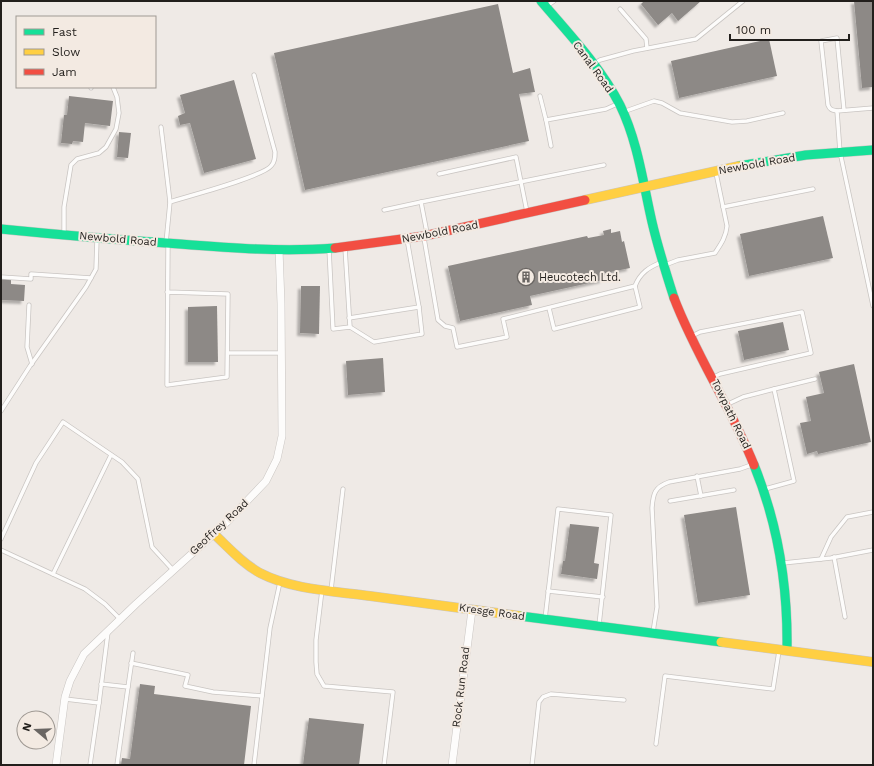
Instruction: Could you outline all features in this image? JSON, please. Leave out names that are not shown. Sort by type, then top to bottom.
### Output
[{"type":"street","name":"Canal Road","points":[[547,3],[604,77],[622,113],[638,159],[645,186]]},
{"type":"street","name":"Newbold Road","points":[[1,229],[167,244],[279,249],[345,247],[407,239],[645,186],[772,160],[840,152],[873,150]]},
{"type":"street","name":"Towpath Road","points":[[645,186],[652,224],[675,300],[691,337],[727,405],[754,464],[764,490],[782,564],[787,602],[783,650]]},
{"type":"street","name":"Geoffrey Road","points":[[56,765],[65,699],[70,681],[84,654],[173,570],[214,534],[258,490],[269,475],[277,459],[282,436],[279,249]]},
{"type":"street","name":"Kresge Road","points":[[214,534],[240,559],[251,568],[264,575],[280,581],[326,591],[873,662]]},
{"type":"street","name":"Rock Run Road","points":[[452,765],[472,610]]},
{"type":"lane","points":[[594,63],[600,60],[647,48],[696,39],[743,1]]},
{"type":"lane","points":[[620,9],[646,39],[647,48]]},
{"type":"lane","points":[[844,110],[837,38],[821,41],[828,105],[830,108],[837,111],[873,108]]},
{"type":"lane","points":[[170,202],[259,174],[272,166],[275,152],[254,75]]},
{"type":"lane","points":[[64,235],[64,207],[71,165],[77,159],[99,153],[106,147],[116,129],[119,113],[117,97],[113,88]]},
{"type":"lane","points":[[540,96],[551,146]]},
{"type":"lane","points":[[622,113],[654,101],[662,103],[680,113],[732,122],[747,121],[783,113]]},
{"type":"lane","points":[[546,120],[606,109],[618,104]]},
{"type":"lane","points":[[837,111],[840,152],[873,306]]},
{"type":"lane","points":[[161,127],[170,202],[167,244],[167,385],[227,376],[228,294],[168,292]]},
{"type":"lane","points":[[439,174],[516,157],[527,213]]},
{"type":"lane","points":[[384,210],[521,180],[604,164]]},
{"type":"lane","points":[[549,308],[554,329],[640,307],[635,286],[639,277],[645,271],[678,260],[715,253],[727,233],[727,226],[715,172]]},
{"type":"lane","points":[[723,207],[813,189]]},
{"type":"lane","points":[[421,202],[438,320],[445,326],[453,328],[457,347],[507,337],[503,319],[635,286]]},
{"type":"lane","points":[[1,411],[86,287],[96,269],[97,238]]},
{"type":"lane","points":[[329,248],[333,328],[350,327],[374,342],[422,334],[419,307],[407,239]]},
{"type":"lane","points":[[345,247],[350,327]]},
{"type":"lane","points":[[1,277],[31,279],[32,274],[91,278]]},
{"type":"lane","points":[[29,305],[27,347],[32,364]]},
{"type":"lane","points":[[349,318],[419,307]]},
{"type":"lane","points":[[691,337],[700,332],[802,312],[810,353],[720,374],[713,378]]},
{"type":"lane","points":[[228,353],[281,353]]},
{"type":"lane","points":[[727,405],[743,397],[815,379]]},
{"type":"lane","points":[[764,490],[794,481],[774,389]]},
{"type":"lane","points":[[1,539],[36,463],[63,422],[122,462],[138,479],[152,547],[173,570]]},
{"type":"lane","points":[[53,574],[111,455]]},
{"type":"lane","points":[[653,633],[657,607],[652,508],[654,494],[660,486],[664,484],[754,464]]},
{"type":"lane","points":[[697,476],[701,496]]},
{"type":"lane","points":[[343,489],[326,591],[316,640],[317,674],[324,686],[393,692],[384,765]]},
{"type":"lane","points":[[670,501],[734,490]]},
{"type":"lane","points":[[545,619],[558,509],[612,515],[599,626]]},
{"type":"lane","points":[[821,559],[831,537],[847,518],[873,512]]},
{"type":"lane","points":[[1,550],[85,589],[105,604],[120,619]]},
{"type":"lane","points":[[782,564],[873,550]]},
{"type":"lane","points":[[834,557],[845,617]]},
{"type":"lane","points":[[254,765],[270,628],[280,581]]},
{"type":"lane","points":[[548,591],[602,597]]},
{"type":"lane","points":[[90,765],[108,630]]},
{"type":"lane","points":[[656,744],[665,676],[773,689],[783,650]]},
{"type":"lane","points":[[117,765],[132,653]]},
{"type":"lane","points":[[131,663],[188,675],[185,686],[214,692],[262,696]]},
{"type":"lane","points":[[101,684],[128,687]]},
{"type":"lane","points":[[532,765],[539,702],[543,697],[551,694],[624,700]]},
{"type":"lane","points":[[65,699],[99,703]]},
{"type":"building","points":[[644,1],[701,1],[678,21],[672,13],[658,25],[641,4]]},
{"type":"building","points":[[854,1],[873,1],[873,87],[862,88]]},
{"type":"building","points":[[498,4],[513,73],[530,68],[535,92],[519,94],[529,141],[305,190],[274,53]]},
{"type":"building","points":[[769,39],[777,76],[679,98],[671,61]]},
{"type":"building","points":[[234,80],[256,159],[204,173],[190,123],[180,125],[178,116],[185,113],[180,95]]},
{"type":"building","points":[[69,96],[113,101],[110,126],[85,123],[83,142],[73,141],[72,144],[61,143],[64,115],[67,115]]},
{"type":"building","points":[[119,132],[131,133],[128,158],[117,157]]},
{"type":"building","points":[[823,216],[833,258],[749,276],[740,234]]},
{"type":"building","name":"Heucotech Ltd.","points":[[611,229],[611,233],[620,231],[622,242],[624,241],[630,268],[601,274],[603,280],[530,296],[532,305],[460,321],[448,266],[587,236],[588,238],[604,235],[603,231]]},
{"type":"building","points":[[2,278],[11,278],[11,284],[25,285],[24,301],[1,300]]},
{"type":"building","points":[[301,286],[320,286],[319,334],[300,333]]},
{"type":"building","points":[[217,306],[218,362],[188,362],[188,307]]},
{"type":"building","points":[[783,322],[789,350],[744,360],[738,331]]},
{"type":"building","points":[[383,358],[385,392],[348,395],[346,361]]},
{"type":"building","points":[[854,364],[871,442],[818,454],[817,451],[807,454],[800,423],[811,421],[806,397],[824,393],[819,372]]},
{"type":"building","points":[[736,507],[750,595],[698,603],[684,515]]},
{"type":"building","points":[[570,524],[599,527],[594,563],[599,564],[597,579],[561,574],[563,561],[565,561]]},
{"type":"building","points":[[140,684],[155,686],[154,694],[251,706],[244,765],[121,765],[122,758],[130,759]]},
{"type":"building","points":[[309,718],[364,724],[359,765],[303,765]]},
{"type":"traffic: fast","points":[[541,1],[594,64],[620,105],[636,148],[654,232],[674,298]]},
{"type":"traffic: fast","points":[[739,166],[806,155],[873,150]]},
{"type":"traffic: fast","points":[[1,229],[238,248],[277,250],[335,248]]},
{"type":"traffic: fast","points":[[754,465],[769,510],[780,556],[786,602],[787,650]]},
{"type":"traffic: fast","points":[[520,616],[721,642]]},
{"type":"traffic: slow","points":[[585,200],[739,166]]},
{"type":"traffic: slow","points":[[214,534],[247,565],[260,573],[286,583],[328,591],[520,616]]},
{"type":"traffic: slow","points":[[721,642],[873,662]]},
{"type":"traffic: jam","points":[[335,248],[424,236],[585,200]]},
{"type":"traffic: jam","points":[[674,298],[754,465]]},
{"type":"place","name":"Heucotech Ltd.","points":[[526,277]]}]
